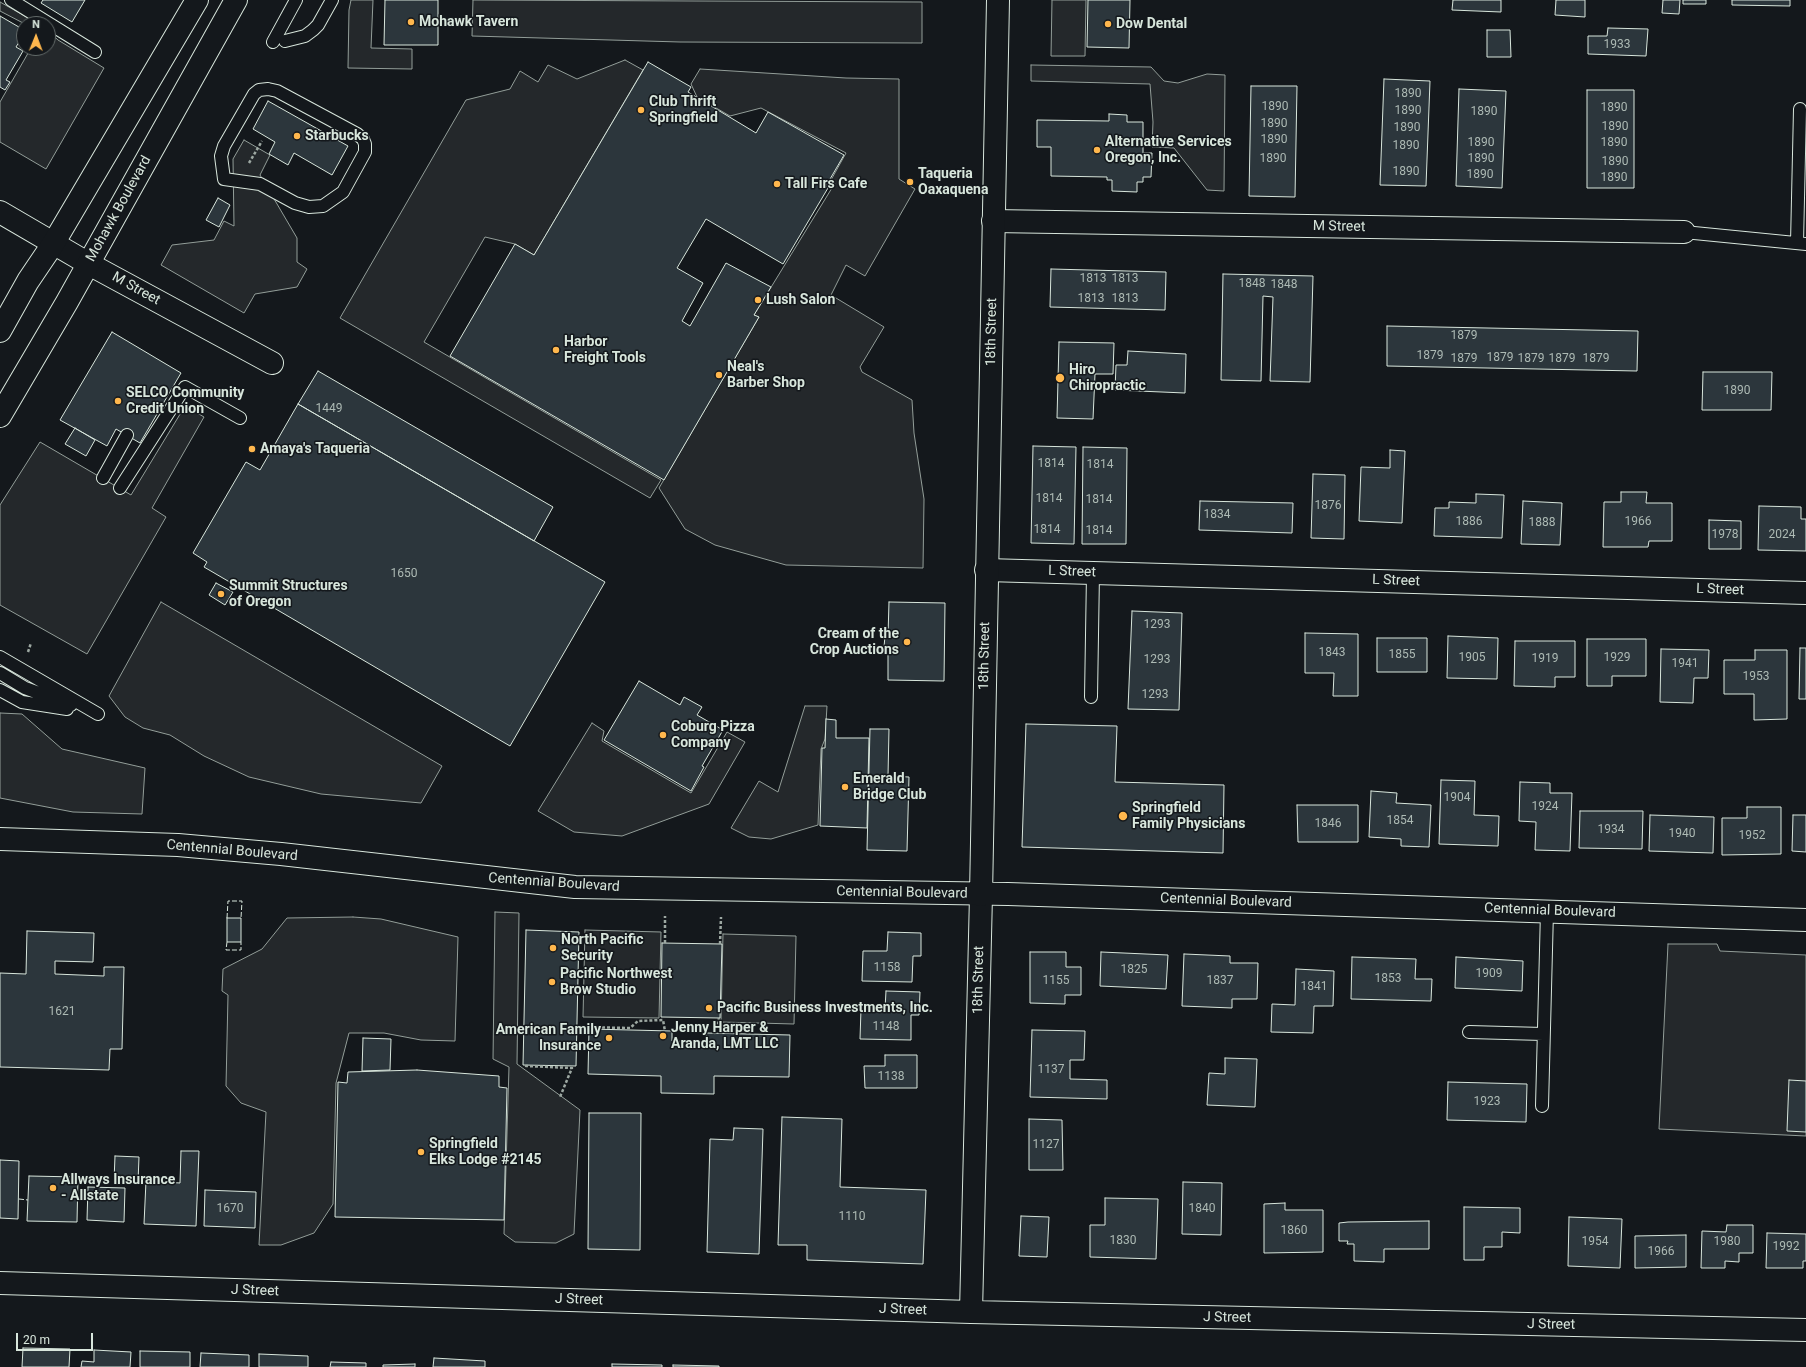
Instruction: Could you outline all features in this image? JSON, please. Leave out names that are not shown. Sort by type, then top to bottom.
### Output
[{"type":"street","points":[[0,331],[28,280],[53,244],[196,0]]},
{"type":"street","name":"Mohawk Boulevard","points":[[0,416],[89,264],[236,0]]},
{"type":"street","name":"18th Street","points":[[971,1312],[981,895],[998,0]]},
{"type":"street","name":"M Street","points":[[0,212],[53,244],[272,364]]},
{"type":"street","name":"M Street","points":[[994,221],[1684,232]]},
{"type":"street","name":"L Street","points":[[986,570],[1806,593]]},
{"type":"street","name":"Centennial Boulevard","points":[[0,839],[178,845],[281,854],[575,887],[954,893],[981,895],[1008,894],[1806,920]]},
{"type":"street","name":"J Street","points":[[0,1283],[971,1312],[1806,1330]]},
{"type":"lane","points":[[12,0],[95,52]]},
{"type":"lane","points":[[273,42],[296,0]]},
{"type":"lane","points":[[285,41],[305,36],[313,30],[318,25],[332,0]]},
{"type":"lane","points":[[268,89],[277,91],[357,134],[363,139],[365,144],[365,152],[343,192],[323,206],[309,207],[295,203],[260,184],[224,179],[221,156],[224,146],[254,94],[260,90],[268,89]]},
{"type":"lane","points":[[1684,232],[1802,244],[1800,109]]},
{"type":"lane","points":[[120,488],[181,384],[240,418]]},
{"type":"lane","points":[[103,478],[127,435]]},
{"type":"lane","points":[[1091,697],[1093,573]]},
{"type":"lane","points":[[0,657],[98,714]]},
{"type":"lane","points":[[0,673],[25,688],[98,714]]},
{"type":"lane","points":[[0,690],[22,702],[98,714]]},
{"type":"lane","points":[[1542,1106],[1546,911]]},
{"type":"lane","points":[[1469,1032],[1543,1034]]},
{"type":"path","points":[[247,167],[262,141]]},
{"type":"path","points":[[665,916],[665,943]]},
{"type":"path","points":[[720,944],[721,917]]},
{"type":"path","points":[[714,1034],[719,1018]]},
{"type":"path","points":[[578,1027],[630,1028],[638,1021],[664,1019],[665,1031]]},
{"type":"path","points":[[526,1065],[572,1068],[560,1098]]},
{"type":"shaded area","points":[[351,0],[373,0],[371,48],[412,49],[412,69],[348,68],[349,10]]},
{"type":"shaded area","points":[[473,0],[922,2],[922,43],[680,42],[472,36]]},
{"type":"shaded area","points":[[1052,0],[1086,0],[1085,56],[1051,56]]},
{"type":"shaded area","points":[[0,2],[25,16],[16,16],[16,19],[0,11]]},
{"type":"shaded area","points":[[56,38],[104,68],[46,169],[0,142],[0,102],[26,56],[56,56]]},
{"type":"shaded area","points":[[625,60],[643,70],[534,255],[515,244],[485,237],[424,342],[661,480],[650,498],[340,318],[466,100],[510,89],[520,71],[538,82],[548,65],[577,79]]},
{"type":"shaded area","points":[[1031,65],[1151,67],[1164,81],[1178,83],[1207,74],[1225,75],[1224,191],[1207,190],[1174,148],[1152,147],[1153,122],[1150,84],[1031,81]]},
{"type":"shaded area","points":[[700,69],[846,78],[899,79],[899,179],[915,189],[865,276],[846,265],[831,295],[884,327],[860,367],[862,372],[912,400],[914,433],[924,499],[923,568],[786,565],[715,545],[685,529],[659,488],[759,317],[754,315],[835,183],[831,180],[846,153],[761,108],[730,116],[697,97],[691,84]]},
{"type":"shaded area","points":[[244,140],[270,155],[260,175],[297,238],[297,262],[307,269],[297,287],[255,294],[244,313],[161,265],[172,245],[214,240],[224,221],[234,226],[233,159]]},
{"type":"shaded area","points":[[185,406],[204,417],[152,508],[166,517],[87,654],[0,605],[0,505],[40,442],[131,495]]},
{"type":"shaded area","points":[[161,602],[442,766],[421,803],[321,794],[249,777],[204,756],[170,735],[143,728],[125,717],[109,696]]},
{"type":"shaded area","points":[[805,706],[827,706],[825,739],[821,749],[818,825],[771,839],[749,837],[731,828],[759,781],[778,792]]},
{"type":"shaded area","points":[[0,713],[22,714],[62,749],[145,768],[142,814],[73,812],[0,798]]},
{"type":"shaded area","points":[[592,723],[604,731],[602,741],[691,793],[727,732],[745,742],[709,804],[622,836],[574,832],[538,811]]},
{"type":"shaded area","points":[[495,912],[519,913],[517,1064],[580,1110],[574,1234],[556,1243],[515,1242],[504,1234],[509,1067],[493,1059]]},
{"type":"shaded area","points":[[353,917],[381,919],[458,937],[455,1041],[421,1040],[384,1033],[349,1033],[336,1083],[333,1204],[314,1233],[281,1245],[259,1245],[266,1112],[241,1103],[226,1086],[228,995],[222,991],[223,969],[262,949],[287,918]]},
{"type":"shaded area","points":[[585,930],[661,932],[659,1018],[583,1017]]},
{"type":"shaded area","points":[[723,934],[796,936],[794,1024],[721,1022]]},
{"type":"shaded area","points":[[1668,944],[1717,944],[1720,951],[1806,955],[1806,1136],[1659,1129]]},
{"type":"building","points":[[43,0],[85,0],[72,22],[41,3]]},
{"type":"building","name":"Mohawk Tavern","points":[[385,0],[438,0],[438,45],[384,45]]},
{"type":"building","name":"Dow Dental","points":[[1088,0],[1130,0],[1129,48],[1087,47]]},
{"type":"building","points":[[1453,0],[1501,0],[1501,12],[1452,10]]},
{"type":"building","points":[[1556,0],[1585,0],[1585,17],[1555,15]]},
{"type":"building","points":[[1663,0],[1680,0],[1679,14],[1662,13]]},
{"type":"building","points":[[1683,0],[1706,0],[1706,4],[1683,4]]},
{"type":"building","points":[[1732,0],[1790,0],[1790,6],[1732,5]]},
{"type":"building","points":[[0,16],[16,25],[16,56],[20,56],[6,80],[10,82],[5,90],[0,87]]},
{"type":"building","points":[[1608,28],[1648,29],[1646,56],[1588,54],[1588,36],[1607,36]]},
{"type":"building","points":[[1487,30],[1510,30],[1511,57],[1487,57]]},
{"type":"building","points":[[648,62],[691,87],[688,92],[756,133],[768,112],[844,155],[826,186],[828,188],[783,264],[706,219],[677,268],[703,283],[682,321],[690,326],[726,263],[771,287],[754,315],[759,317],[664,480],[450,356],[515,244],[534,255]]},
{"type":"building","points":[[1384,79],[1430,81],[1426,186],[1380,185]]},
{"type":"building","points":[[1251,86],[1297,86],[1295,197],[1249,196]]},
{"type":"building","points":[[1459,89],[1506,91],[1502,188],[1456,186]]},
{"type":"building","points":[[1587,90],[1634,90],[1634,188],[1587,188]]},
{"type":"building","name":"Starbucks","points":[[268,101],[348,146],[332,175],[294,153],[288,165],[269,154],[275,142],[253,129]]},
{"type":"building","name":"Alternative Services Oregon, Inc.","points":[[1109,114],[1127,115],[1127,122],[1143,122],[1143,153],[1152,153],[1151,177],[1143,177],[1143,182],[1137,182],[1137,192],[1112,191],[1112,180],[1107,180],[1107,177],[1051,176],[1051,147],[1037,147],[1037,120],[1109,121]]},
{"type":"building","points":[[218,198],[230,205],[219,227],[206,220]]},
{"type":"building","points":[[1051,269],[1166,272],[1165,310],[1050,307]]},
{"type":"building","points":[[1223,274],[1313,276],[1310,382],[1270,381],[1273,297],[1263,296],[1261,381],[1221,380]]},
{"type":"building","points":[[1387,326],[1638,331],[1637,371],[1387,366]]},
{"type":"building","name":"SELCO Community Credit Union","points":[[112,332],[181,373],[140,443],[116,429],[107,446],[60,420]]},
{"type":"building","points":[[1059,342],[1114,343],[1113,374],[1095,374],[1093,419],[1057,418]]},
{"type":"building","points":[[1128,351],[1186,354],[1185,393],[1115,390],[1116,365],[1127,365]]},
{"type":"building","points":[[318,371],[553,507],[534,541],[298,404]]},
{"type":"building","points":[[1703,372],[1772,372],[1771,410],[1702,410]]},
{"type":"building","points":[[298,404],[605,582],[510,746],[204,567],[207,562],[193,553],[246,462],[260,470]]},
{"type":"building","points":[[75,428],[95,440],[86,456],[65,444]]},
{"type":"building","points":[[1033,446],[1076,447],[1074,544],[1031,543]]},
{"type":"building","points":[[1083,447],[1127,448],[1126,544],[1082,544]]},
{"type":"building","points":[[1390,450],[1405,451],[1402,523],[1359,521],[1361,467],[1390,468]]},
{"type":"building","points":[[1313,474],[1345,475],[1344,539],[1311,538]]},
{"type":"building","points":[[1621,492],[1647,492],[1646,503],[1672,503],[1672,541],[1649,541],[1648,547],[1603,547],[1604,502],[1621,502]]},
{"type":"building","points":[[1476,494],[1504,495],[1502,538],[1434,536],[1435,508],[1449,508],[1449,502],[1476,503]]},
{"type":"building","points":[[1200,501],[1293,503],[1292,533],[1199,530]]},
{"type":"building","points":[[1523,501],[1562,503],[1560,545],[1521,544]]},
{"type":"building","points":[[1759,506],[1801,507],[1801,519],[1806,519],[1806,551],[1758,550]]},
{"type":"building","points":[[1709,520],[1741,521],[1741,549],[1709,549]]},
{"type":"building","name":"Summit Structures of Oregon","points":[[216,583],[233,592],[225,605],[209,595]]},
{"type":"building","points":[[889,602],[945,603],[944,681],[888,680],[888,647],[884,647],[885,636],[888,636]]},
{"type":"building","points":[[1132,611],[1182,613],[1179,710],[1128,709]]},
{"type":"building","points":[[1305,633],[1358,634],[1358,696],[1333,696],[1334,673],[1305,673]]},
{"type":"building","points":[[1448,636],[1498,638],[1497,679],[1447,678]]},
{"type":"building","points":[[1377,638],[1427,638],[1427,672],[1377,672]]},
{"type":"building","points":[[1587,639],[1646,639],[1646,676],[1612,676],[1612,686],[1587,686]]},
{"type":"building","points":[[1515,641],[1575,641],[1575,677],[1555,677],[1555,687],[1514,686]]},
{"type":"building","points":[[1800,648],[1806,648],[1806,699],[1799,699]]},
{"type":"building","points":[[1661,649],[1709,650],[1708,678],[1694,678],[1693,703],[1660,702]]},
{"type":"building","points":[[1755,650],[1787,650],[1787,719],[1754,720],[1754,694],[1724,694],[1724,660],[1755,660]]},
{"type":"building","name":"Coburg Pizza Company","points":[[639,681],[680,705],[684,697],[702,707],[697,715],[723,730],[702,766],[704,767],[691,791],[604,740]]},
{"type":"building","name":"Emerald Bridge Club","points":[[826,719],[836,720],[836,738],[869,738],[867,828],[820,826],[822,748],[825,748]]},
{"type":"building","name":"Springfield Family Physicians","points":[[1026,724],[1117,726],[1115,782],[1224,785],[1223,853],[1022,847]]},
{"type":"building","points":[[870,729],[889,729],[888,776],[909,777],[907,851],[867,850]]},
{"type":"building","points":[[1441,780],[1475,781],[1474,815],[1499,816],[1498,846],[1439,844]]},
{"type":"building","points":[[1520,782],[1550,783],[1550,793],[1572,793],[1570,851],[1535,850],[1536,822],[1519,821]]},
{"type":"building","points":[[1371,791],[1397,793],[1396,803],[1431,805],[1429,847],[1401,846],[1401,839],[1369,837]]},
{"type":"building","points":[[1297,805],[1358,805],[1358,842],[1298,842]]},
{"type":"building","points":[[1747,807],[1781,807],[1781,854],[1722,855],[1722,818],[1747,818]]},
{"type":"building","points":[[1580,811],[1643,811],[1642,849],[1579,848]]},
{"type":"building","points":[[1650,815],[1714,817],[1713,853],[1649,851]]},
{"type":"building","points":[[1793,815],[1806,815],[1806,852],[1792,851]]},
{"type":"building","points":[[227,918],[241,918],[241,942],[227,942]]},
{"type":"building","points":[[526,930],[579,932],[576,1066],[523,1065]]},
{"type":"building","points":[[27,931],[94,933],[93,962],[55,961],[55,974],[104,976],[104,967],[124,967],[122,1049],[110,1049],[109,1070],[0,1067],[0,973],[26,974]]},
{"type":"building","points":[[888,932],[921,933],[921,956],[913,956],[912,982],[862,981],[863,951],[887,951]]},
{"type":"building","points":[[662,943],[722,944],[720,1018],[661,1017]]},
{"type":"building","points":[[1030,952],[1066,952],[1066,967],[1081,967],[1081,995],[1065,995],[1065,1004],[1030,1003]]},
{"type":"building","points":[[1101,952],[1168,955],[1166,989],[1100,986]]},
{"type":"building","points":[[1184,954],[1230,956],[1230,963],[1258,963],[1257,999],[1232,999],[1232,1008],[1182,1006]]},
{"type":"building","points":[[1352,957],[1416,959],[1415,979],[1432,979],[1431,1001],[1351,999]]},
{"type":"building","points":[[1456,957],[1523,961],[1522,991],[1455,988]]},
{"type":"building","points":[[1296,969],[1334,971],[1333,1006],[1314,1006],[1313,1033],[1271,1032],[1272,1004],[1295,1005]]},
{"type":"building","points":[[886,991],[920,992],[919,1015],[911,1015],[911,1040],[860,1039],[861,1009],[885,1009]]},
{"type":"building","points":[[589,1029],[672,1031],[672,1041],[706,1042],[706,1033],[790,1035],[789,1077],[714,1076],[714,1094],[661,1093],[661,1076],[588,1074]]},
{"type":"building","points":[[1032,1030],[1085,1031],[1084,1060],[1070,1060],[1070,1079],[1107,1080],[1107,1099],[1030,1097]]},
{"type":"building","points":[[363,1038],[391,1039],[390,1070],[362,1071]]},
{"type":"building","points":[[885,1055],[917,1055],[917,1088],[865,1088],[864,1066],[885,1066]]},
{"type":"building","points":[[1225,1058],[1257,1059],[1255,1107],[1207,1105],[1209,1073],[1225,1074]]},
{"type":"building","name":"Springfield Elks Lodge #2145","points":[[417,1070],[499,1076],[499,1087],[507,1088],[504,1220],[335,1217],[338,1082],[347,1083],[348,1072]]},
{"type":"building","points":[[1789,1080],[1806,1081],[1806,1132],[1787,1131]]},
{"type":"building","points":[[1448,1082],[1527,1084],[1526,1122],[1447,1120]]},
{"type":"building","points":[[589,1113],[641,1113],[640,1250],[588,1249]]},
{"type":"building","points":[[782,1117],[842,1119],[840,1187],[926,1190],[923,1264],[807,1260],[807,1245],[778,1245]]},
{"type":"building","points":[[1029,1119],[1062,1120],[1063,1170],[1029,1170]]},
{"type":"building","points":[[734,1128],[763,1129],[759,1254],[707,1252],[710,1139],[733,1140]]},
{"type":"building","points":[[181,1151],[199,1151],[196,1226],[144,1224],[146,1181],[180,1183]]},
{"type":"building","points":[[115,1156],[139,1157],[138,1182],[114,1181]]},
{"type":"building","points":[[0,1160],[19,1161],[18,1219],[0,1218]]},
{"type":"building","name":"Allways Insurance - Allstate","points":[[29,1176],[78,1177],[77,1222],[27,1221]]},
{"type":"building","points":[[1183,1182],[1222,1183],[1221,1235],[1182,1234]]},
{"type":"building","points":[[88,1187],[125,1188],[124,1222],[87,1220]]},
{"type":"building","points":[[205,1190],[256,1192],[255,1228],[204,1226]]},
{"type":"building","points":[[1105,1198],[1158,1199],[1156,1259],[1090,1257],[1090,1225],[1105,1225]]},
{"type":"building","points":[[1285,1203],[1285,1210],[1323,1210],[1323,1252],[1264,1253],[1264,1204]]},
{"type":"building","points":[[1464,1207],[1520,1208],[1520,1233],[1502,1232],[1502,1247],[1484,1247],[1484,1260],[1464,1260]]},
{"type":"building","points":[[1021,1216],[1049,1217],[1047,1257],[1019,1256]]},
{"type":"building","points":[[1569,1217],[1622,1219],[1620,1268],[1568,1266]]},
{"type":"building","points":[[1429,1221],[1429,1249],[1384,1249],[1384,1262],[1354,1261],[1354,1244],[1347,1244],[1348,1241],[1339,1241],[1339,1223]]},
{"type":"building","points":[[1727,1225],[1753,1225],[1753,1253],[1739,1253],[1739,1262],[1725,1261],[1725,1268],[1701,1268],[1702,1231],[1726,1232]]},
{"type":"building","points":[[1767,1233],[1806,1234],[1806,1261],[1803,1261],[1803,1268],[1766,1268]]},
{"type":"building","points":[[1686,1235],[1686,1267],[1635,1268],[1635,1236]]},
{"type":"building","points":[[23,1348],[70,1349],[69,1367],[22,1367]]},
{"type":"building","points":[[94,1350],[131,1352],[130,1367],[81,1367],[82,1361],[94,1362]]},
{"type":"building","points":[[140,1351],[190,1352],[190,1367],[140,1367]]},
{"type":"building","points":[[201,1353],[249,1355],[249,1367],[200,1367]]},
{"type":"building","points":[[259,1354],[308,1356],[308,1367],[259,1367]]},
{"type":"building","points":[[434,1358],[485,1361],[485,1367],[433,1367]]},
{"type":"building","points":[[331,1362],[366,1363],[366,1367],[330,1367]]},
{"type":"building","points":[[415,1364],[415,1367],[383,1367],[383,1365]]},
{"type":"building","points":[[612,1364],[662,1365],[662,1367],[612,1367]]},
{"type":"building","points":[[673,1365],[719,1366],[719,1367],[673,1367]]},
{"type":"fence","points":[[227,918],[228,901],[242,901],[241,918]]},
{"type":"fence","points":[[227,942],[226,950],[241,950],[241,942]]},
{"type":"fence","points":[[19,1199],[28,1200]]},
{"type":"place","name":"Mohawk Tavern","points":[[411,22]]},
{"type":"place","name":"Dow Dental","points":[[1108,24]]},
{"type":"place","name":"Club Thrift Springfield","points":[[641,110]]},
{"type":"place","name":"Starbucks","points":[[297,136]]},
{"type":"place","name":"Alternative Services Oregon, Inc.","points":[[1097,150]]},
{"type":"place","name":"Taqueria Oaxaquena","points":[[910,182]]},
{"type":"place","name":"Tall Firs Cafe","points":[[777,184]]},
{"type":"place","name":"Lush Salon","points":[[758,300]]},
{"type":"place","name":"Harbor Freight Tools","points":[[556,350]]},
{"type":"place","name":"Neal's Barber Shop","points":[[719,375]]},
{"type":"place","name":"Hiro Chiropractic","points":[[1060,378]]},
{"type":"place","name":"SELCO Community Credit Union","points":[[118,401]]},
{"type":"place","name":"Amaya's Taqueria","points":[[252,449]]},
{"type":"place","name":"Summit Structures of Oregon","points":[[221,594]]},
{"type":"place","name":"Cream of the Crop Auctions","points":[[907,642]]},
{"type":"place","name":"Coburg Pizza Company","points":[[663,735]]},
{"type":"place","name":"Emerald Bridge Club","points":[[845,787]]},
{"type":"place","name":"Springfield Family Physicians","points":[[1123,816]]},
{"type":"place","name":"North Pacific Security","points":[[553,948]]},
{"type":"place","name":"Pacific Northwest Brow Studio","points":[[552,982]]},
{"type":"place","name":"Pacific Business Investments, Inc.","points":[[709,1008]]},
{"type":"place","name":"Jenny Harper & Aranda, LMT LLC","points":[[663,1036]]},
{"type":"place","name":"American Family Insurance","points":[[609,1038]]},
{"type":"place","name":"Springfield Elks Lodge #2145","points":[[421,1152]]},
{"type":"place","name":"Allways Insurance - Allstate","points":[[53,1188]]}]
